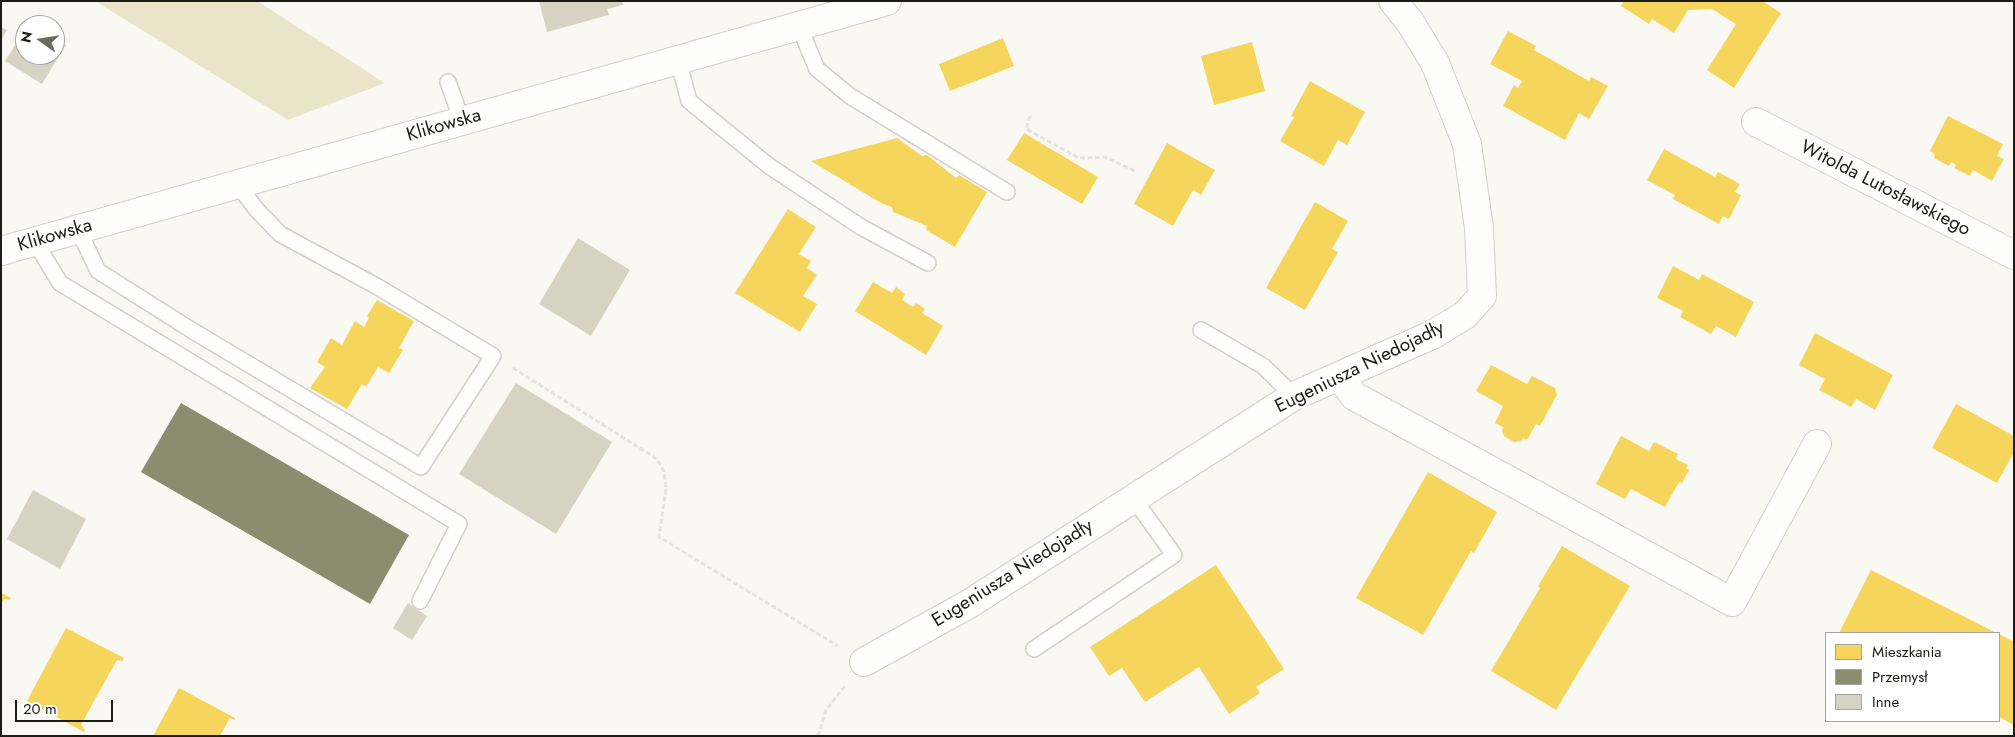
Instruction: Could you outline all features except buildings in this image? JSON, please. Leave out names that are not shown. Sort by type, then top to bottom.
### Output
[{"type":"street","name":"Klikowska","points":[[1,251],[887,1]]},
{"type":"street","name":"Eugeniusza Niedojadły","points":[[864,662],[969,604],[1294,396],[1434,334],[1465,315],[1482,296],[1479,228],[1467,144],[1435,63],[1410,22],[1393,1]]},
{"type":"street","name":"Witolda Lutosławskiego","points":[[1756,122],[2014,255]]},
{"type":"street","points":[[1340,376],[1354,396],[1732,602],[1817,444]]},
{"type":"lane","points":[[799,26],[817,69],[850,96],[1007,192]]},
{"type":"lane","points":[[678,60],[689,101],[769,166],[861,227],[928,263]]},
{"type":"lane","points":[[448,82],[462,121]]},
{"type":"lane","points":[[78,229],[98,270],[193,332],[422,467],[493,356],[378,287],[280,234],[256,209],[238,185]]},
{"type":"lane","points":[[35,242],[60,283],[459,524],[420,600]]},
{"type":"lane","points":[[1201,330],[1263,366],[1294,396]]},
{"type":"lane","points":[[1034,649],[1174,555],[1134,499]]},
{"type":"path","points":[[1030,116],[1026,129],[1079,158],[1105,157],[1135,171]]},
{"type":"path","points":[[493,356],[657,459],[664,472],[666,488],[659,537],[864,662],[826,710],[818,736]]},
{"type":"shaded area","points":[[95,1],[257,1],[385,83],[288,120]]}]
